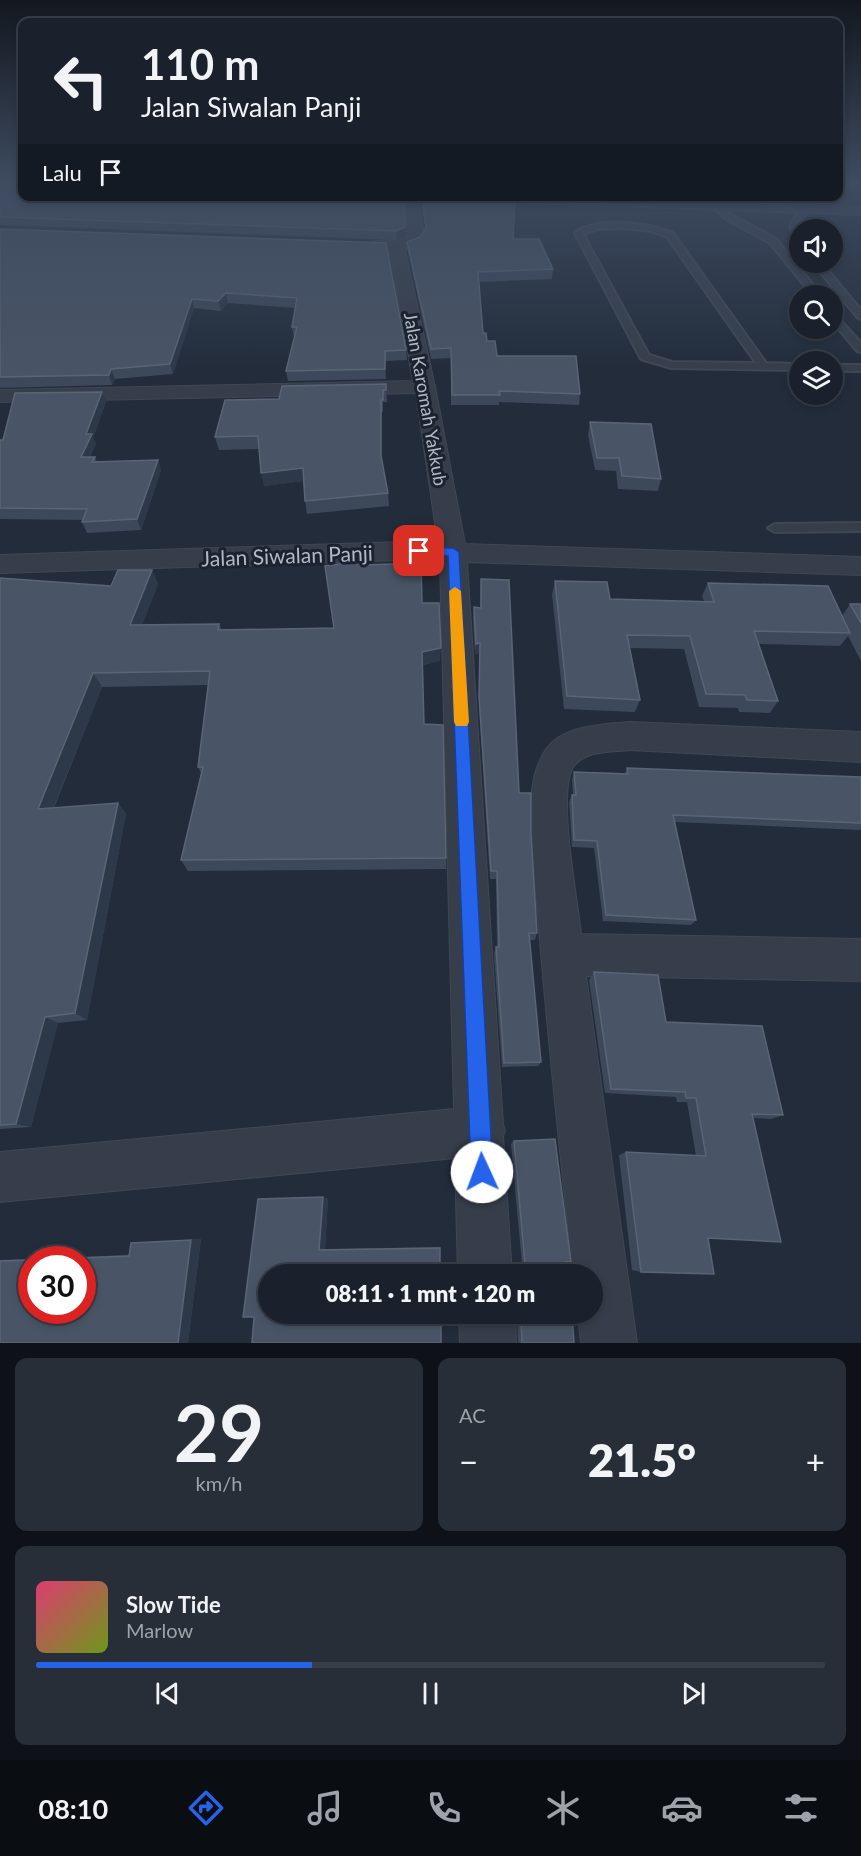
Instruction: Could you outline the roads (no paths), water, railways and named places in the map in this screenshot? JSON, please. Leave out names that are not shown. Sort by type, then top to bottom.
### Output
[{"type":"street","points":[[387,247],[400,247]]},
{"type":"street","name":"Jalan Karomah Yakkub","points":[[397,248],[425,387],[453,552],[481,1131],[485,1264]]},
{"type":"street","points":[[0,396],[425,387]]},
{"type":"street","name":"Jalan Siwalan Panji","points":[[0,564],[401,551],[861,567]]},
{"type":"street","points":[[609,1343],[562,955],[550,822],[550,783],[557,760],[573,747],[604,738],[630,736],[861,747]]},
{"type":"street","points":[[562,955],[861,960]]},
{"type":"street","points":[[0,1177],[481,1131]]},
{"type":"street","points":[[487,1324],[488,1343]]},
{"type":"lane","points":[[585,247],[645,357],[671,365],[789,367]]},
{"type":"lane","points":[[678,247],[763,366]]},
{"type":"lane","points":[[825,273],[861,316]]},
{"type":"lane","points":[[843,327],[861,349]]},
{"type":"lane","points":[[843,368],[861,368]]},
{"type":"lane","points":[[775,528],[861,527]]}]
